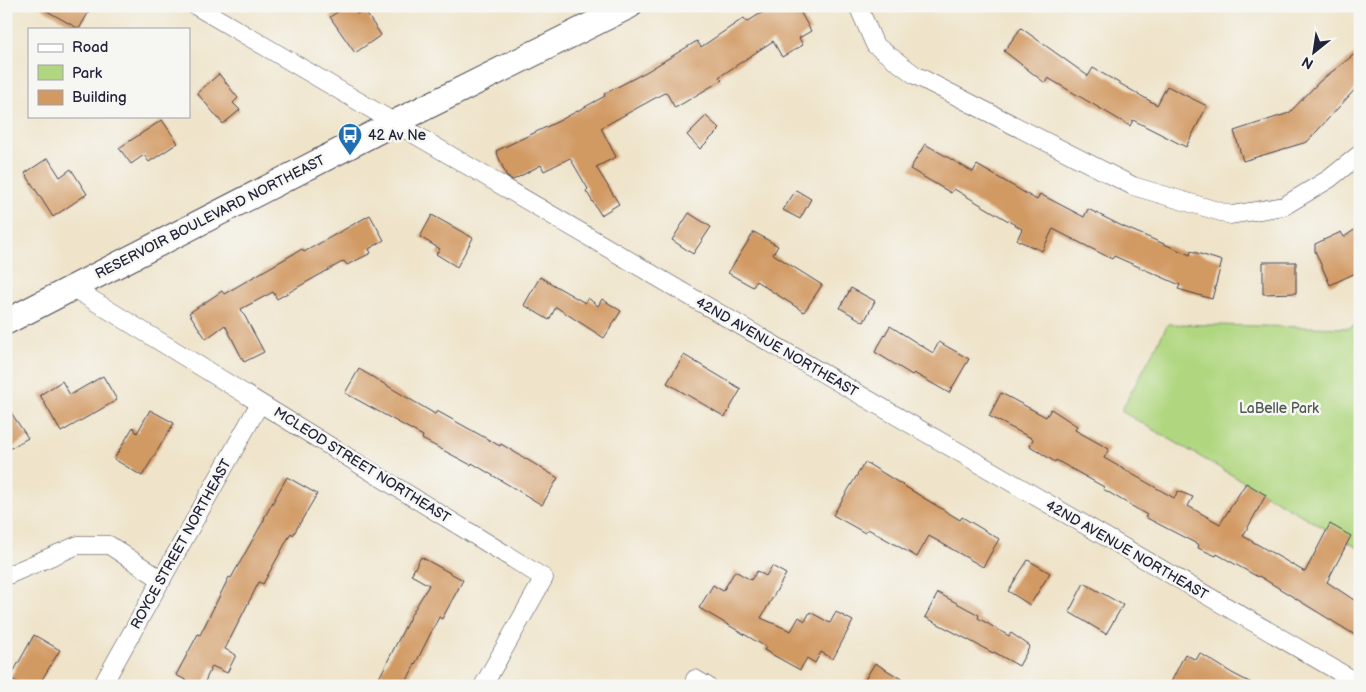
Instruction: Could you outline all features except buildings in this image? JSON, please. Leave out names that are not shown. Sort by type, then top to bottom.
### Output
[{"type":"street","name":"42ND AVENUE NORTHEAST","points":[[196,6],[724,316],[1360,684]]},
{"type":"street","name":"RESERVOIR BOULEVARD NORTHEAST","points":[[6,322],[394,123],[629,6]]},
{"type":"street","points":[[858,6],[875,45],[915,75],[1134,186],[1231,214],[1284,206],[1329,179],[1360,154]]},
{"type":"street","name":"MCLEOD STREET NORTHEAST","points":[[73,288],[544,578],[483,686]]},
{"type":"street","name":"ROYCE STREET NORTHEAST","points":[[102,686],[260,403]]},
{"type":"street","points":[[6,576],[78,545],[109,545],[162,580]]},
{"type":"green space","name":"LaBelle Park","points":[[1360,323],[1360,549],[1121,411],[1168,324],[1350,328]]},
{"type":"place","name":"42 Av Ne","points":[[350,156]]}]
